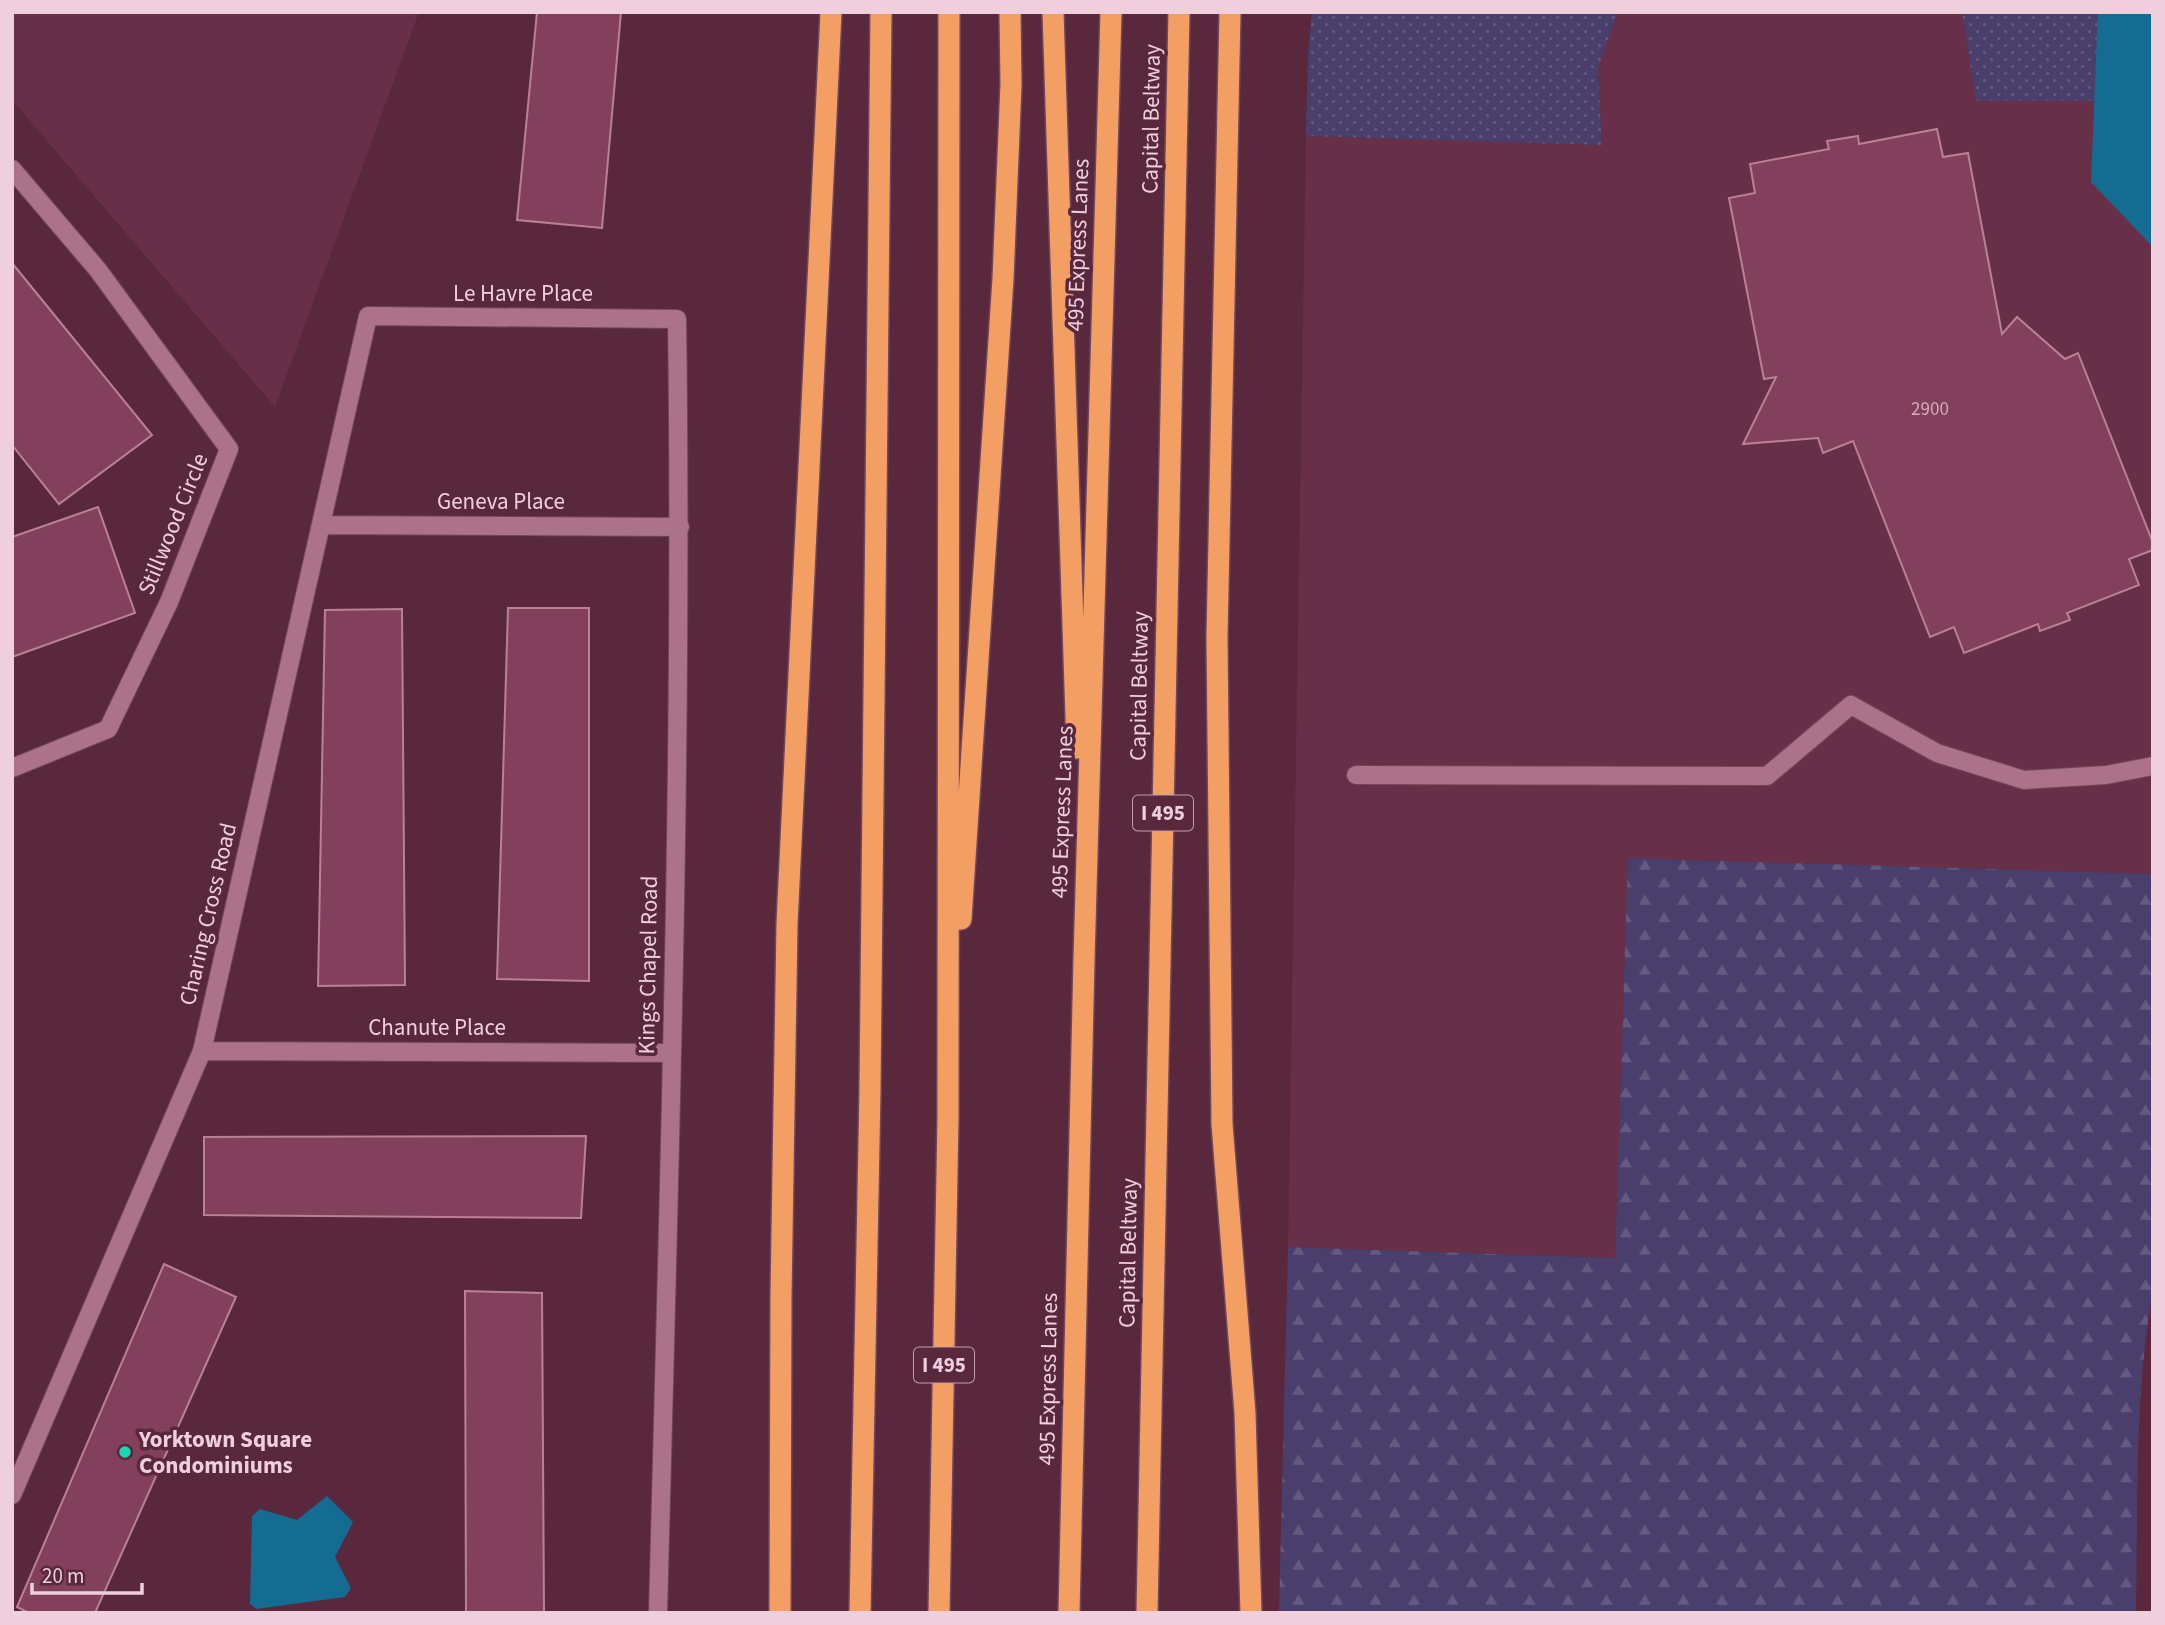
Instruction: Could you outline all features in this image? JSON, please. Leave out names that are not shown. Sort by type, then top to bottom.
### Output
[{"type":"highway","points":[[780,1613],[780,1296],[787,924],[831,12]]},
{"type":"highway","points":[[860,1613],[870,1090],[881,12]]},
{"type":"highway","name":"I 495","points":[[939,1613],[948,1118],[949,12]]},
{"type":"highway","points":[[948,1118],[1003,279],[1011,84],[1010,12]]},
{"type":"highway","points":[[1053,12],[1084,960]]},
{"type":"highway","name":"495 Express Lanes","points":[[1069,1613],[1084,960],[1111,12]]},
{"type":"highway","name":"Capital Beltway","points":[[1147,1613],[1179,12]]},
{"type":"highway","points":[[1230,12],[1217,636],[1222,1124],[1245,1413],[1251,1613]]},
{"type":"street","name":"Stillwood Circle","points":[[12,169],[98,270],[229,449],[169,602],[108,729],[12,768]]},
{"type":"street","name":"Le Havre Place","points":[[368,316],[677,319]]},
{"type":"street","name":"Charing Cross Road","points":[[12,1495],[202,1051],[368,316]]},
{"type":"street","name":"Kings Chapel Road","points":[[658,1613],[672,1053],[680,527],[677,319]]},
{"type":"street","name":"Geneva Place","points":[[322,525],[680,527]]},
{"type":"street","points":[[1356,775],[1767,776],[1851,705],[1937,753],[2024,780],[2106,775],[2153,766]]},
{"type":"street","name":"Chanute Place","points":[[202,1051],[672,1053]]},
{"type":"shaded area","points":[[12,12],[419,12],[275,407],[12,100]]},
{"type":"shaded area","points":[[1618,12],[1962,12],[1976,101],[2153,75],[2153,874],[1628,858],[1615,1258],[1288,1247],[1306,136],[1602,145],[1598,68]]},
{"type":"green space","points":[[1312,12],[1618,12],[1598,68],[1602,145],[1306,136]]},
{"type":"green space","points":[[1962,12],[2131,12],[2153,75],[2095,101],[1976,101]]},
{"type":"green space","points":[[1628,858],[2153,874],[2153,1289],[2140,1410],[2136,1613],[1279,1613],[1288,1247],[1615,1258]]},
{"type":"water","points":[[2098,12],[2153,12],[2153,247],[2091,182]]},
{"type":"water","points":[[327,1496],[353,1522],[335,1557],[351,1588],[345,1597],[256,1609],[250,1604],[252,1516],[260,1509],[297,1520]]},
{"type":"building","points":[[537,12],[621,12],[602,228],[517,220]]},
{"type":"building","points":[[1937,129],[1943,157],[1968,153],[2002,334],[2017,317],[2065,359],[2078,353],[2153,543],[2153,550],[2129,559],[2139,585],[2067,613],[2070,620],[2040,631],[2038,624],[1964,653],[1954,627],[1930,637],[1853,441],[1823,453],[1818,438],[1743,444],[1776,377],[1764,379],[1729,198],[1755,193],[1750,164],[1829,149],[1827,141],[1858,136],[1859,144]]},
{"type":"building","points":[[12,263],[152,435],[59,504],[12,445]]},
{"type":"building","points":[[98,507],[135,613],[12,657],[12,537]]},
{"type":"building","points":[[508,608],[589,608],[589,981],[497,979]]},
{"type":"building","points":[[402,609],[405,985],[318,986],[325,610]]},
{"type":"building","points":[[586,1136],[581,1218],[204,1215],[204,1137]]},
{"type":"building","name":"Yorktown Square Condominiums","points":[[164,1264],[236,1297],[95,1613],[29,1613],[17,1607]]},
{"type":"building","points":[[465,1291],[542,1293],[544,1613],[466,1613]]},
{"type":"place","name":"Yorktown Square Condominiums","points":[[125,1452]]}]
